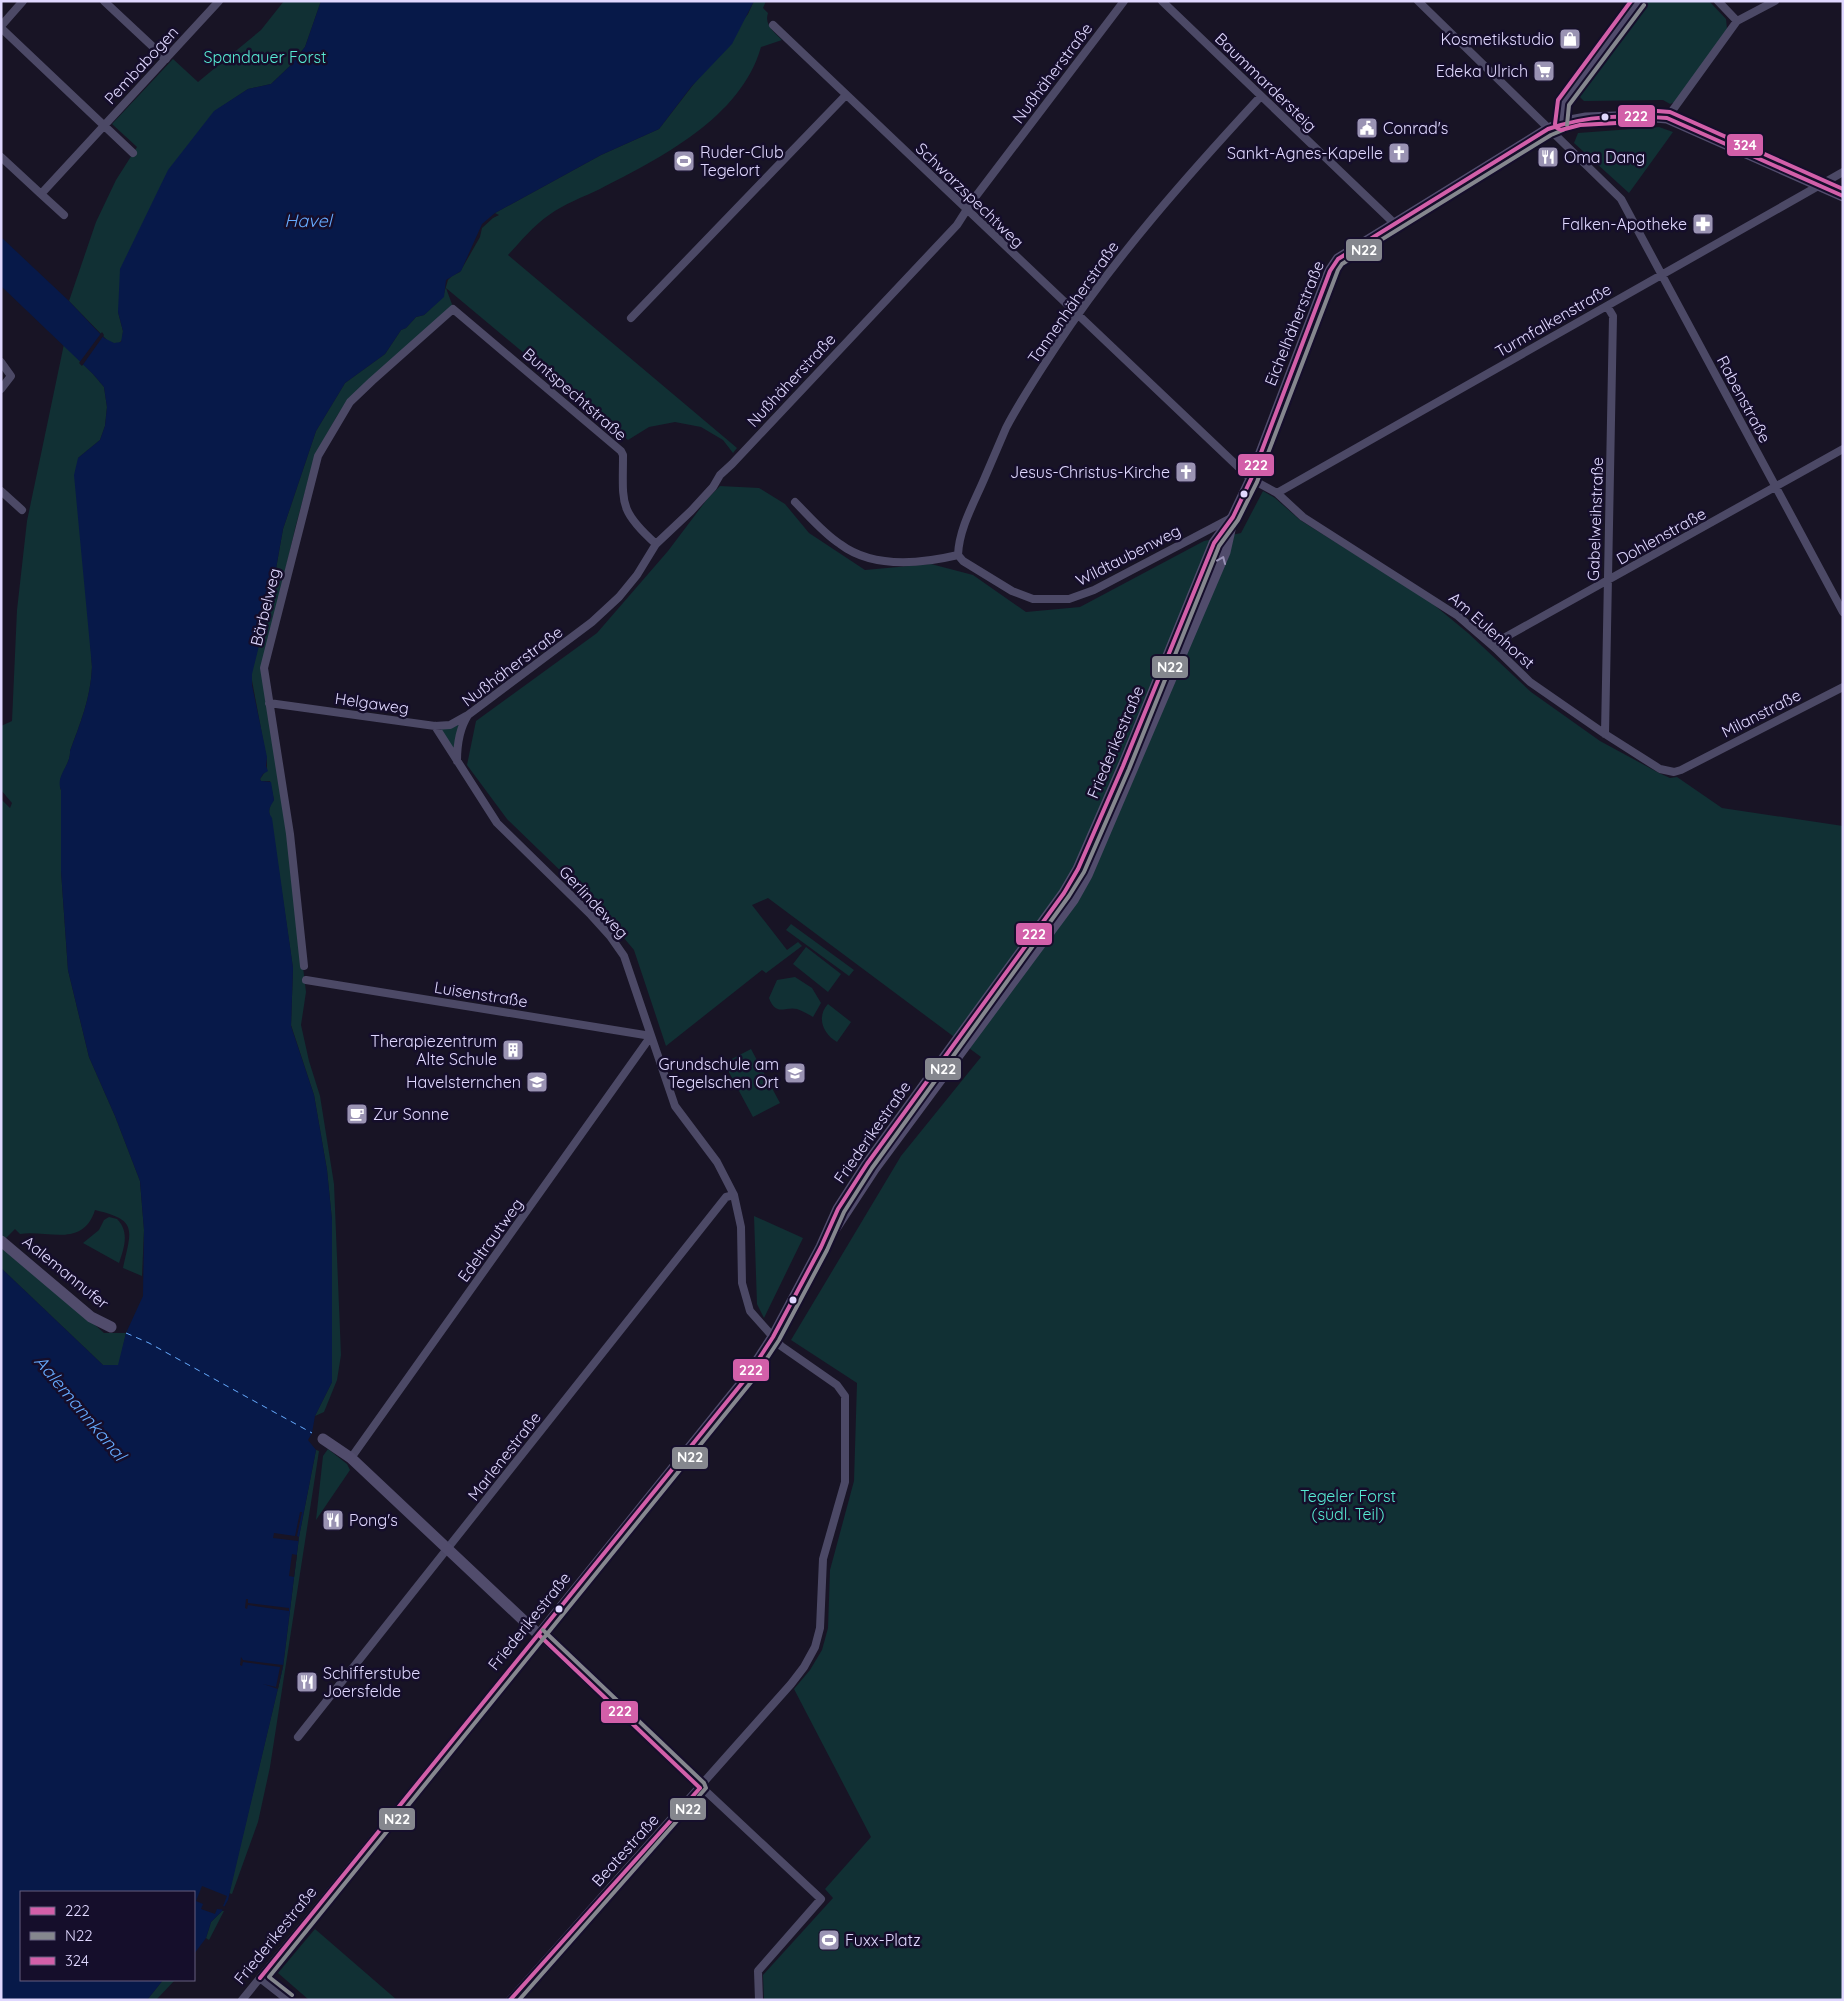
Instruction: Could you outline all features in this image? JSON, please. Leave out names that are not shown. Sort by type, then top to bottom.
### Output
[{"type":"street","points":[[24,1],[1,27],[133,153]]},
{"type":"street","points":[[104,1],[166,58]]},
{"type":"street","name":"Pembabogen","points":[[41,194],[219,1]]},
{"type":"street","name":"Nußhäherstraße","points":[[457,761],[457,750],[462,725],[468,715],[592,622],[619,597],[637,575],[656,544],[691,511],[713,487],[720,475],[957,225],[1124,1]]},
{"type":"street","name":"Baummardersteig","points":[[1162,1],[1395,224]]},
{"type":"street","name":"Rabenstraße","points":[[1418,1],[1621,199],[1843,612]]},
{"type":"street","points":[[1561,124],[1562,103],[1639,1]]},
{"type":"street","points":[[1718,1],[1737,21]]},
{"type":"street","points":[[1667,118],[1737,21],[1776,1]]},
{"type":"street","name":"Schwarzspechtweg","points":[[773,25],[966,211],[1251,479]]},
{"type":"street","points":[[631,318],[846,95]]},
{"type":"street","name":"Tannenhäherstraße","points":[[958,555],[958,544],[972,506],[1007,428],[1042,367],[1077,315],[1155,213],[1261,96]]},
{"type":"street","name":"Eichelhäherstraße","points":[[1233,517],[1251,479],[1332,267],[1338,259],[1548,129],[1578,119],[1643,116],[1667,118],[1843,196]]},
{"type":"street","points":[[1,157],[64,215]]},
{"type":"street","name":"Turmfalkenstraße","points":[[1278,493],[1843,172]]},
{"type":"street","name":"Gabelweihstraße","points":[[1605,734],[1613,316],[1607,306]]},
{"type":"street","name":"Buntspechtstraße","points":[[453,310],[621,451],[623,455],[622,497],[627,513],[643,533],[656,544]]},
{"type":"street","name":"Bärbelweg","points":[[304,966],[290,838],[264,668],[318,456],[350,402],[453,310]]},
{"type":"street","points":[[1,362],[11,376],[1,389]]},
{"type":"street","name":"Dohlenstraße","points":[[1495,648],[1502,639],[1843,449]]},
{"type":"street","name":"Am Eulenhorst","points":[[1251,479],[1278,493],[1303,517],[1458,616],[1530,682],[1605,734],[1660,769],[1674,772],[1693,764]]},
{"type":"street","points":[[1,491],[22,510]]},
{"type":"street","points":[[795,502],[839,544],[860,555],[899,563],[928,562],[958,555]]},
{"type":"street","name":"Wildtaubenweg","points":[[958,555],[966,563],[1012,592],[1034,599],[1069,599],[1094,590],[1233,517]]},
{"type":"street","name":"Friederikestraße","points":[[242,2000],[746,1377],[772,1337],[821,1247],[846,1214],[874,1169],[1073,900],[1091,866],[1225,552],[1233,517]]},
{"type":"street","name":"Milanstraße","points":[[1693,764],[1843,687]]},
{"type":"street","name":"Helgaweg","points":[[269,703],[435,726],[450,725],[468,715]]},
{"type":"street","name":"Gerlindeweg","points":[[435,726],[497,823],[610,936],[629,967],[675,1106],[717,1162],[734,1195],[741,1227],[744,1293],[750,1312],[781,1346],[837,1385],[844,1396],[845,1482],[823,1559],[820,1628],[815,1647]]},
{"type":"street","name":"Luisenstraße","points":[[306,980],[651,1036]]},
{"type":"street","name":"Edeltrautweg","points":[[351,1458],[651,1036]]},
{"type":"street","name":"Marlenestraße","points":[[298,1737],[726,1197],[734,1195]]},
{"type":"street","name":"Aalemannufer","points":[[1,1241],[91,1317],[111,1327]]},
{"type":"street","points":[[323,1439],[351,1458],[700,1788],[821,1899],[758,1971],[759,2000]]},
{"type":"street","name":"Beatestraße","points":[[510,2000],[791,1684],[815,1647]]},
{"type":"street","points":[[260,1978],[288,2000]]},
{"type":"green space","name":"Spandauer Forst","points":[[284,1],[321,1],[305,47],[290,66],[271,84],[248,89],[215,111],[118,312],[123,331],[122,340],[118,344],[109,342],[69,301],[96,222],[116,180],[137,147],[112,124],[173,59],[198,82],[261,30]]},
{"type":"green space","points":[[754,1],[766,1],[763,8],[768,13],[767,21],[782,40],[761,47],[751,72],[736,95],[717,115],[696,133],[648,164],[574,201],[543,219],[508,255],[737,448],[733,453],[723,440],[701,427],[675,422],[649,427],[628,440],[446,288],[453,307],[348,400],[315,455],[296,525],[262,668],[286,826],[306,992],[301,1025],[309,1061],[320,1096],[334,1184],[341,1355],[337,1380],[324,1412],[315,1416],[332,1382],[332,1220],[327,1170],[314,1095],[291,1025],[293,968],[269,813],[270,806],[274,800],[270,781],[261,781],[260,779],[267,769],[267,761],[251,675],[271,597],[283,529],[316,431],[345,383],[385,354],[401,330],[406,328],[416,317],[424,315],[443,297],[448,280],[460,272],[480,237],[482,228],[499,215],[495,213],[601,155],[659,129],[748,14]]},
{"type":"green space","points":[[1647,1],[1709,1],[1726,19],[1727,29],[1677,101],[1670,104],[1663,100],[1584,101],[1579,96],[1578,90],[1582,84],[1585,85]]},
{"type":"green space","points":[[1659,127],[1673,132],[1629,193],[1574,143],[1578,133]]},
{"type":"green space","points":[[64,344],[104,387],[107,407],[105,426],[100,440],[78,458],[92,667],[87,700],[70,756],[60,780],[61,871],[68,970],[89,1057],[115,1116],[140,1181],[144,1230],[142,1276],[123,1268],[129,1236],[128,1228],[119,1218],[109,1214],[95,1210],[89,1222],[82,1229],[64,1235],[20,1234],[15,1229],[5,1239],[1,1235],[1,799],[10,808],[12,803],[1,790],[1,726],[12,721],[17,610],[27,521]]},
{"type":"green space","name":"Tegeler Forst (südl. Teil)","points":[[720,486],[759,488],[785,504],[809,533],[865,570],[931,564],[973,575],[1026,612],[1080,607],[1204,541],[1241,533],[1263,491],[1275,498],[1300,520],[1428,600],[1468,633],[1531,692],[1600,741],[1659,773],[1670,778],[1677,777],[1722,808],[1843,826],[1843,2000],[764,2000],[763,1975],[833,1898],[825,1889],[871,1837],[794,1689],[810,1670],[822,1650],[828,1628],[830,1570],[854,1481],[857,1383],[791,1340],[901,1156],[981,1057],[768,898],[752,905],[787,950],[798,942],[802,946],[766,973],[762,970],[666,1046],[634,950],[598,907],[507,819],[467,765],[476,721],[597,633],[668,551],[708,498]]},
{"type":"green space","points":[[462,722],[453,751],[440,728]]},
{"type":"green space","points":[[791,924],[854,970],[849,976],[786,930]]},
{"type":"green space","points":[[806,947],[841,974],[828,992],[793,964]]},
{"type":"green space","points":[[795,977],[812,988],[821,1003],[813,1017],[793,1008],[778,1009],[769,998],[777,980]]},
{"type":"green space","points":[[828,1004],[851,1022],[837,1042],[828,1035],[823,1025],[822,1014]]},
{"type":"green space","points":[[751,1049],[780,1103],[753,1117],[724,1063]]},
{"type":"green space","points":[[754,1216],[803,1238],[764,1318],[757,1304]]},
{"type":"green space","points":[[109,1217],[117,1219],[124,1229],[125,1240],[119,1263],[83,1243],[99,1230],[104,1220]]},
{"type":"green space","points":[[1,1241],[104,1333],[126,1333],[119,1365],[103,1365],[1,1268]]},
{"type":"green space","points":[[328,1449],[347,1464],[350,1470],[316,1520],[323,1456]]},
{"type":"green space","points":[[316,1450],[319,1451],[270,1767],[258,1822],[232,1894],[229,1893],[283,1667],[299,1537]]},
{"type":"green space","points":[[224,1911],[209,1940],[206,1938],[211,1922]]},
{"type":"green space","points":[[315,1929],[397,2000],[309,2000],[278,1973]]},
{"type":"green space","points":[[162,1981],[174,1981],[156,2000],[147,2000]]},
{"type":"water","name":"Havel","points":[[321,1],[754,1],[732,44],[691,87],[659,129],[601,155],[495,213],[482,224],[461,271],[446,280],[444,297],[424,315],[416,317],[406,328],[401,330],[385,354],[345,383],[316,431],[283,529],[271,597],[252,674],[252,685],[267,757],[266,766],[268,771],[260,779],[261,781],[271,782],[274,800],[269,813],[272,818],[293,968],[291,1026],[314,1095],[327,1170],[332,1220],[332,1382],[315,1416],[312,1433],[308,1440],[316,1450],[299,1537],[283,1667],[228,1900],[222,1911],[211,1922],[206,1938],[195,1953],[195,1891],[20,1891],[20,1981],[162,1981],[147,2000],[1,2000],[1,1268],[103,1365],[118,1365],[126,1333],[143,1296],[144,1230],[140,1181],[115,1116],[89,1057],[68,970],[61,871],[60,780],[70,756],[90,689],[92,667],[74,475],[78,458],[100,440],[105,426],[107,407],[104,387],[93,374],[1,286],[1,237],[69,301],[104,338],[114,343],[121,342],[123,331],[118,312],[120,269],[168,170],[214,111],[248,89],[271,84],[290,66],[305,47]]},
{"type":"pier","points":[[102,332],[104,335],[82,366],[79,363]]},
{"type":"pier","points":[[300,1512],[302,1512],[297,1536],[299,1537],[298,1541],[273,1538],[274,1533],[295,1536]]},
{"type":"pier","points":[[292,1554],[297,1555],[294,1577],[289,1576]]},
{"type":"pier","points":[[246,1599],[248,1599],[248,1603],[289,1608],[289,1611],[248,1605],[247,1609],[245,1608]]},
{"type":"pier","points":[[241,1657],[243,1660],[283,1665],[278,1689],[263,1684],[276,1687],[280,1667],[243,1662],[242,1666],[240,1665]]},
{"type":"pier","points":[[202,1886],[227,1896],[223,1906],[226,1907],[225,1910],[217,1909],[215,1914],[201,1909],[203,1904],[196,1901]]},
{"type":"ferry route","points":[[126,1333],[149,1343],[312,1433]]},
{"type":"transit line","name":"324","points":[[1617,123],[1580,125],[1561,130],[1555,124],[1558,100],[1631,1]]},
{"type":"transit line","name":"N22","points":[[1567,125],[1569,105],[1644,5]]},
{"type":"transit line","name":"324","points":[[1644,110],[1670,112],[1843,189]]},
{"type":"transit line","name":"222","points":[[260,1978],[747,1377],[773,1337],[821,1247],[838,1209],[867,1164],[1064,893],[1078,869],[1123,766],[1214,543],[1233,517],[1251,479],[1330,271],[1338,259],[1548,129],[1577,121],[1607,117],[1667,118],[1843,196]]},
{"type":"transit line","name":"N22","points":[[292,1995],[269,1977],[752,1381],[779,1340],[827,1250],[844,1212],[872,1168],[1069,896],[1084,872],[1129,769],[1219,546],[1238,520],[1257,482],[1338,270],[1342,264],[1551,135],[1563,130]]},
{"type":"transit line","name":"N22","points":[[519,2000],[706,1788],[704,1783],[543,1630]]},
{"type":"transit line","name":"222","points":[[539,1635],[700,1788]]},
{"type":"transit line","name":"222","points":[[510,2000],[700,1788]]},
{"type":"place","name":"Kosmetikstudio","points":[[1570,39]]},
{"type":"place","name":"Edeka Ulrich","points":[[1544,71]]},
{"type":"place","name":"Conrad's","points":[[1367,128]]},
{"type":"place","name":"Sankt-Agnes-Kapelle","points":[[1399,153]]},
{"type":"place","name":"Oma Dang","points":[[1548,157]]},
{"type":"place","name":"Ruder-Club Tegelort","points":[[684,161]]},
{"type":"place","name":"Falken-Apotheke","points":[[1703,224]]},
{"type":"place","name":"Jesus-Christus-Kirche","points":[[1186,472]]},
{"type":"place","name":"Therapiezentrum Alte Schule","points":[[513,1050]]},
{"type":"place","name":"Grundschule am Tegelschen Ort","points":[[795,1073]]},
{"type":"place","name":"Havelsternchen","points":[[537,1082]]},
{"type":"place","name":"Zur Sonne","points":[[357,1114]]},
{"type":"place","name":"Pong's","points":[[333,1520]]},
{"type":"place","name":"Schifferstube Joersfelde","points":[[307,1682]]},
{"type":"place","name":"Fuxx-Platz","points":[[829,1940]]},
{"type":"water label","name":"Aalemannkanal","points":[[80,1408]]}]
